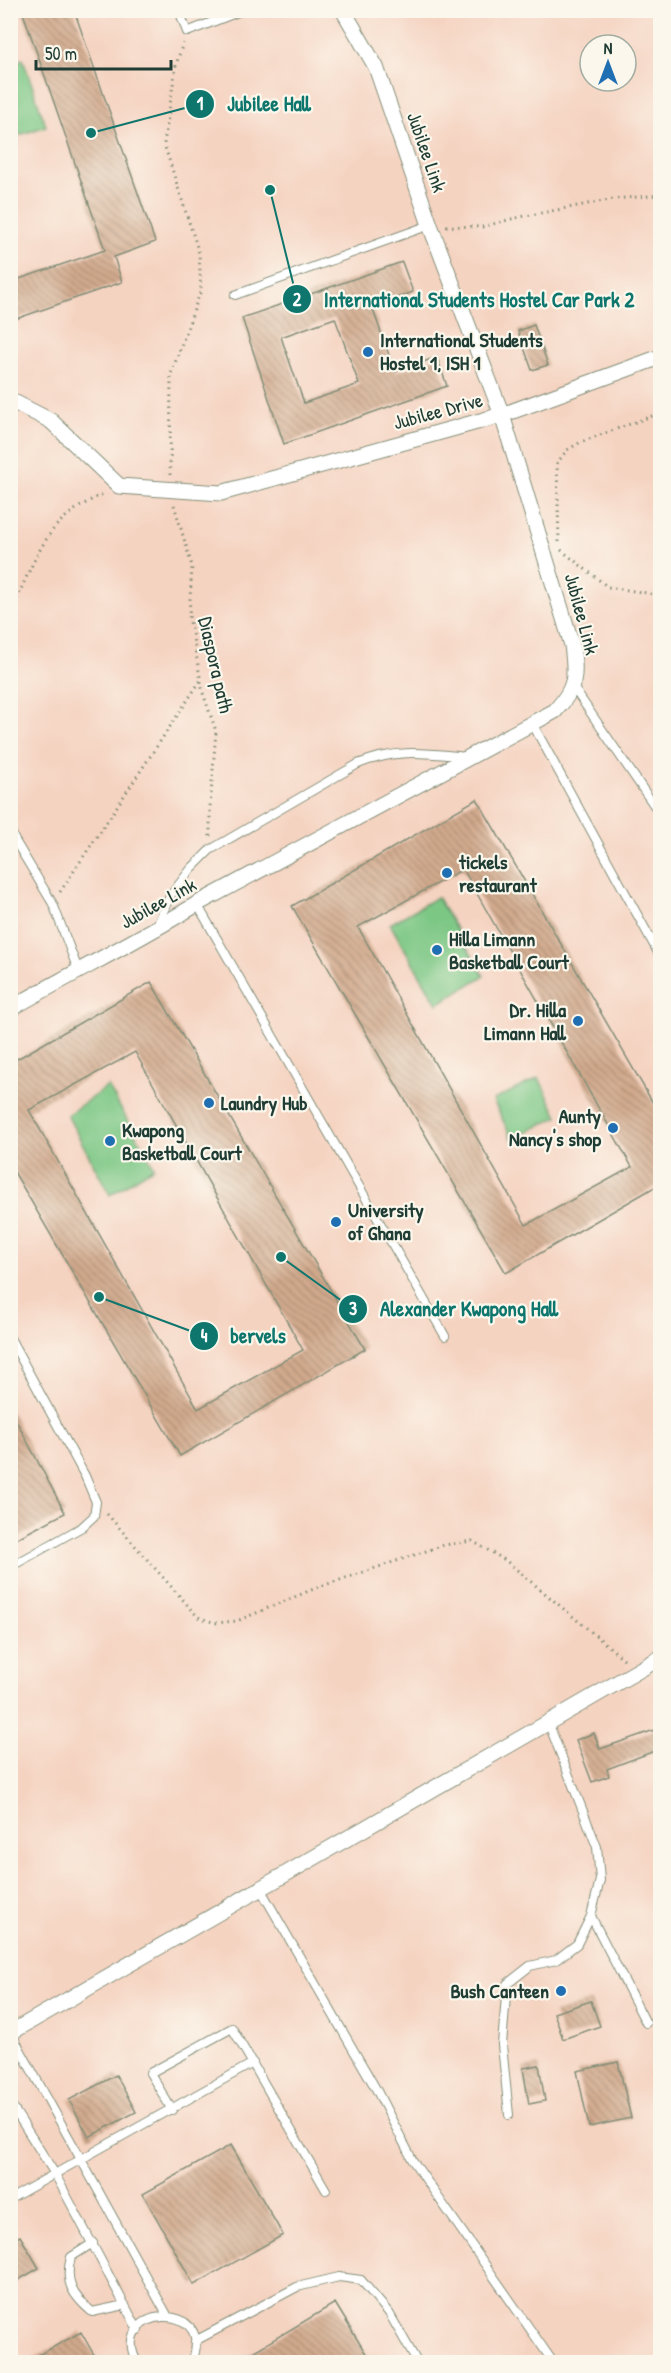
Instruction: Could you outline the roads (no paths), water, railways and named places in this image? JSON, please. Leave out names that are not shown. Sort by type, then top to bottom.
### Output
[{"type":"street","name":"Jubilee Link","points":[[10,1009],[155,930],[197,904],[555,711],[573,687],[576,671],[572,645],[502,416],[430,225],[375,67],[343,10]]},
{"type":"street","name":"Jubilee Drive","points":[[10,400],[51,421],[119,486],[221,493],[502,416],[660,357]]},
{"type":"street","points":[[11,2033],[660,1658]]},
{"type":"lane","points":[[179,10],[187,32],[243,10]]},
{"type":"lane","points":[[235,295],[430,225]]},
{"type":"lane","points":[[573,687],[660,814]]},
{"type":"lane","points":[[532,723],[660,956]]},
{"type":"lane","points":[[155,930],[170,896],[210,850],[358,764],[379,756],[418,752],[469,758]]},
{"type":"lane","points":[[10,827],[14,839],[53,904],[78,970]]},
{"type":"lane","points":[[197,904],[445,1336]]},
{"type":"lane","points":[[10,1338],[85,1476],[96,1502],[94,1516],[82,1527],[10,1567]]},
{"type":"lane","points":[[509,2115],[502,2045],[507,1984],[530,1966],[556,1960],[577,1944],[591,1916],[600,1880],[597,1847],[548,1722]]},
{"type":"lane","points":[[261,1890],[376,2089],[413,2161],[553,2362]]},
{"type":"lane","points":[[591,1916],[646,2023]]},
{"type":"lane","points":[[172,2110],[150,2073],[232,2028],[326,2190]]},
{"type":"lane","points":[[11,2033],[167,2315]]},
{"type":"lane","points":[[10,2199],[253,2063]]},
{"type":"lane","points":[[10,2103],[55,2175],[138,2330]]},
{"type":"lane","points":[[93,2243],[70,2257],[67,2270],[72,2291],[92,2312],[125,2305]]},
{"type":"lane","points":[[195,2341],[297,2287],[339,2277],[361,2280],[389,2313],[417,2362]]},
{"type":"lane","points":[[137,2362],[133,2349],[138,2330],[149,2319],[167,2315],[190,2328],[195,2341],[195,2354],[192,2362]]},
{"type":"place","name":"Jubilee Hall","points":[[91,133]]},
{"type":"place","name":"International Students Hostel Car Park 2","points":[[270,190]]},
{"type":"place","name":"International Students Hostel 1, ISH 1","points":[[368,352]]},
{"type":"place","name":"tickels restaurant","points":[[447,873]]},
{"type":"place","name":"Hilla Limann Basketball Court","points":[[437,950]]},
{"type":"place","name":"Dr. Hilla Limann Hall","points":[[578,1021]]},
{"type":"place","name":"Laundry Hub","points":[[209,1103]]},
{"type":"place","name":"Aunty Nancy's shop","points":[[613,1128]]},
{"type":"place","name":"Kwapong Basketball Court","points":[[110,1141]]},
{"type":"place","name":"University of Ghana","points":[[336,1222]]},
{"type":"place","name":"Alexander Kwapong Hall","points":[[281,1257]]},
{"type":"place","name":"bervels","points":[[99,1297]]},
{"type":"place","name":"Bush Canteen","points":[[561,1991]]}]
